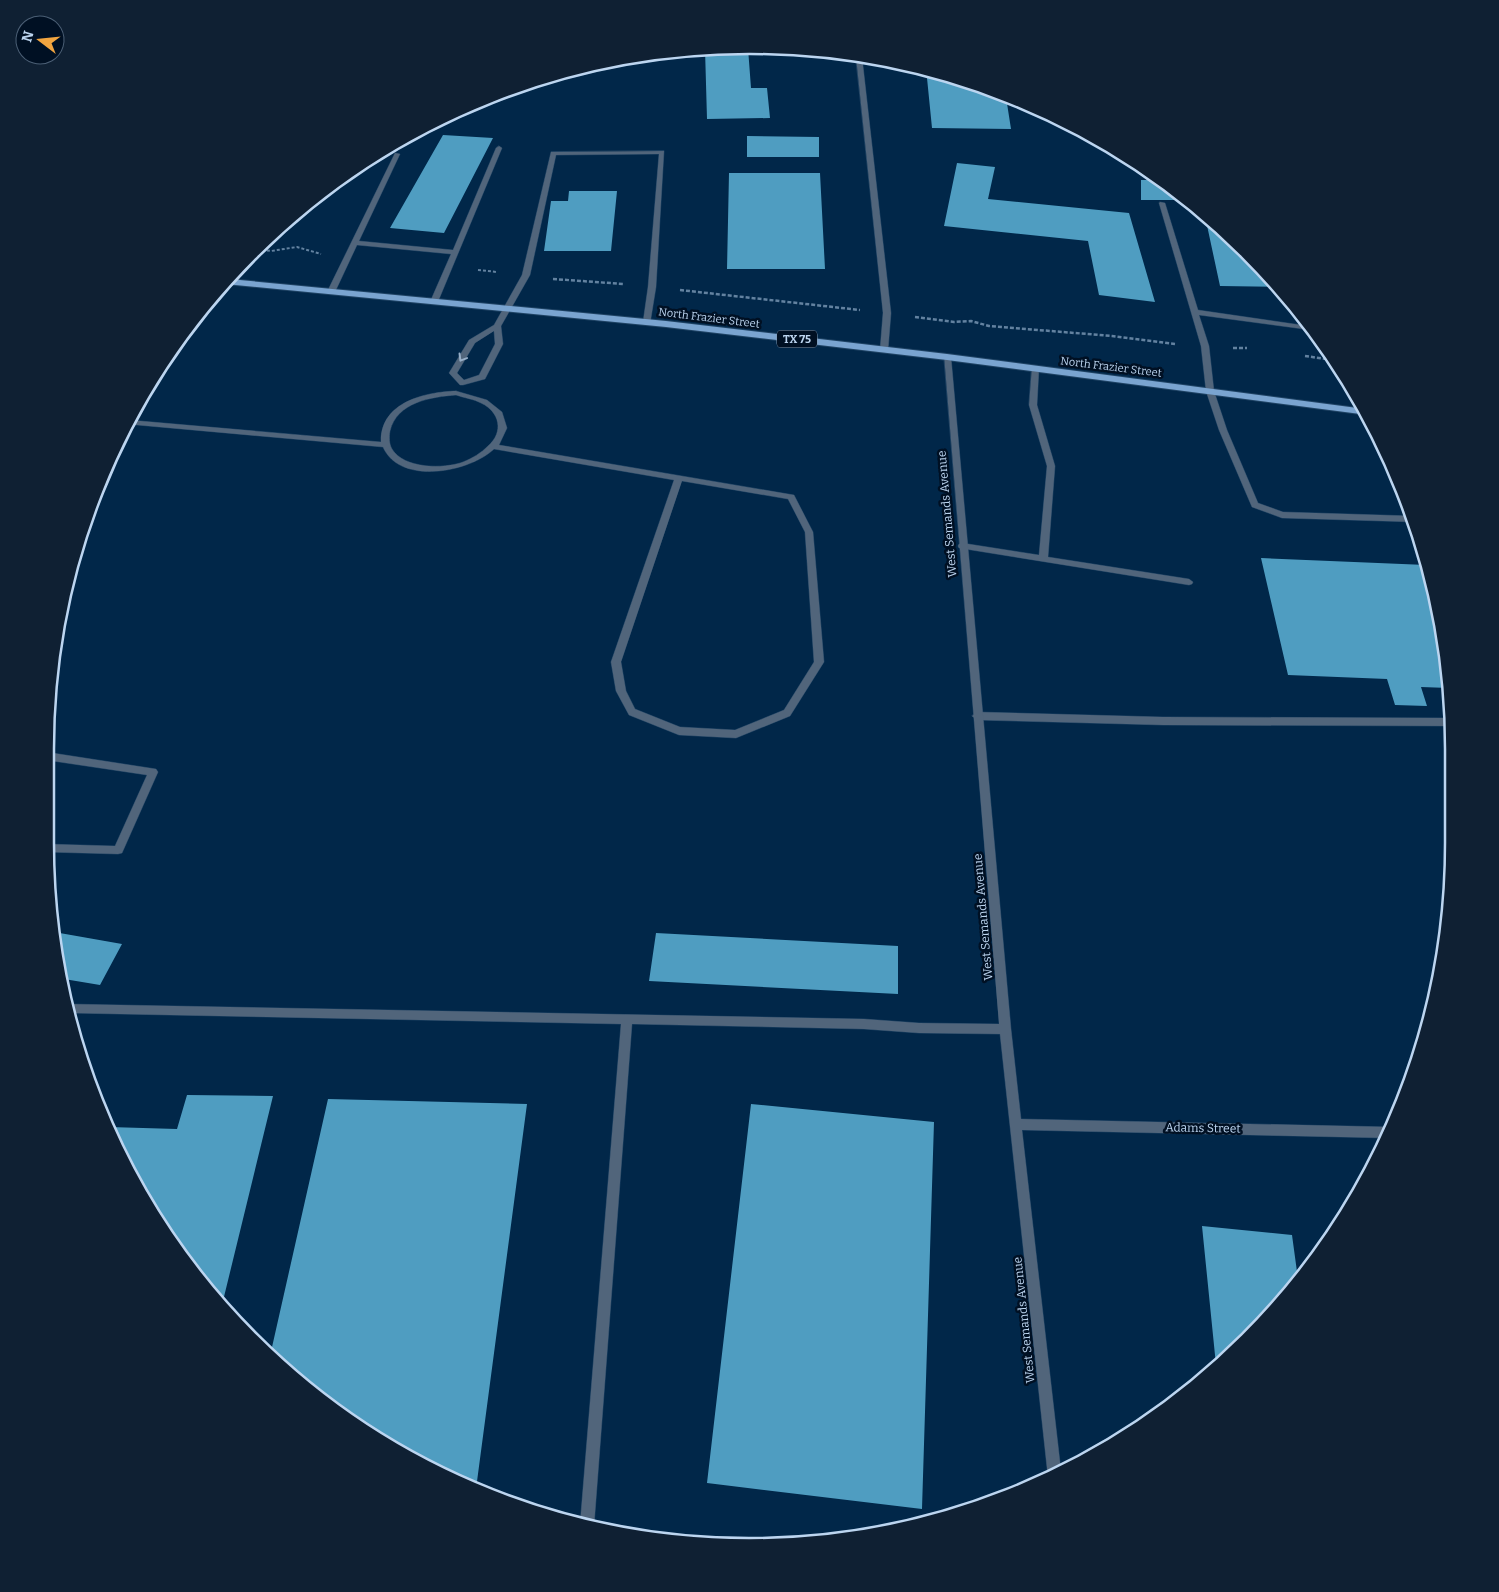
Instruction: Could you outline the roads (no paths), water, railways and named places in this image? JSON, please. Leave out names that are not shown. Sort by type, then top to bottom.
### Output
[{"type":"main road","name":"North Frazier Street","points":[[234,283],[647,322],[1035,368],[1357,411]]},
{"type":"street","points":[[861,63],[888,313],[884,350]]},
{"type":"street","points":[[434,302],[499,148]]},
{"type":"street","points":[[462,383],[453,373],[472,342],[497,326],[526,275],[553,153],[662,152],[652,287],[647,322]]},
{"type":"street","points":[[331,292],[397,154]]},
{"type":"street","points":[[1162,203],[1205,346],[1210,391],[1223,430],[1255,505],[1282,515],[1405,519]]},
{"type":"street","points":[[355,244],[454,252]]},
{"type":"street","points":[[1195,312],[1302,327]]},
{"type":"street","points":[[456,393],[462,383],[482,377],[499,344],[497,326]]},
{"type":"street","name":"West Semands Avenue","points":[[947,357],[1005,1029],[1053,1468]]},
{"type":"street","points":[[1035,368],[1034,406],[1050,466],[1042,559]]},
{"type":"street","points":[[456,393],[474,396],[489,402],[499,412],[503,423],[502,435],[495,447],[482,457],[465,465],[446,469],[425,469],[407,465],[393,456],[385,444],[384,432],[390,419],[402,408],[419,399],[438,394],[456,393]]},
{"type":"street","points":[[136,423],[385,444]]},
{"type":"street","points":[[495,447],[679,478],[791,497],[809,532],[819,662],[787,713],[736,734],[679,731],[632,712],[621,691],[616,662],[679,478]]},
{"type":"street","points":[[962,546],[1189,582]]},
{"type":"street","points":[[978,716],[1163,721],[1444,722]]},
{"type":"street","points":[[54,757],[153,772],[118,850],[54,848]]},
{"type":"street","points":[[74,1008],[864,1024],[919,1028],[1005,1029]]},
{"type":"street","points":[[588,1519],[627,1020]]},
{"type":"street","name":"Adams Street","points":[[1016,1124],[1381,1132]]}]
